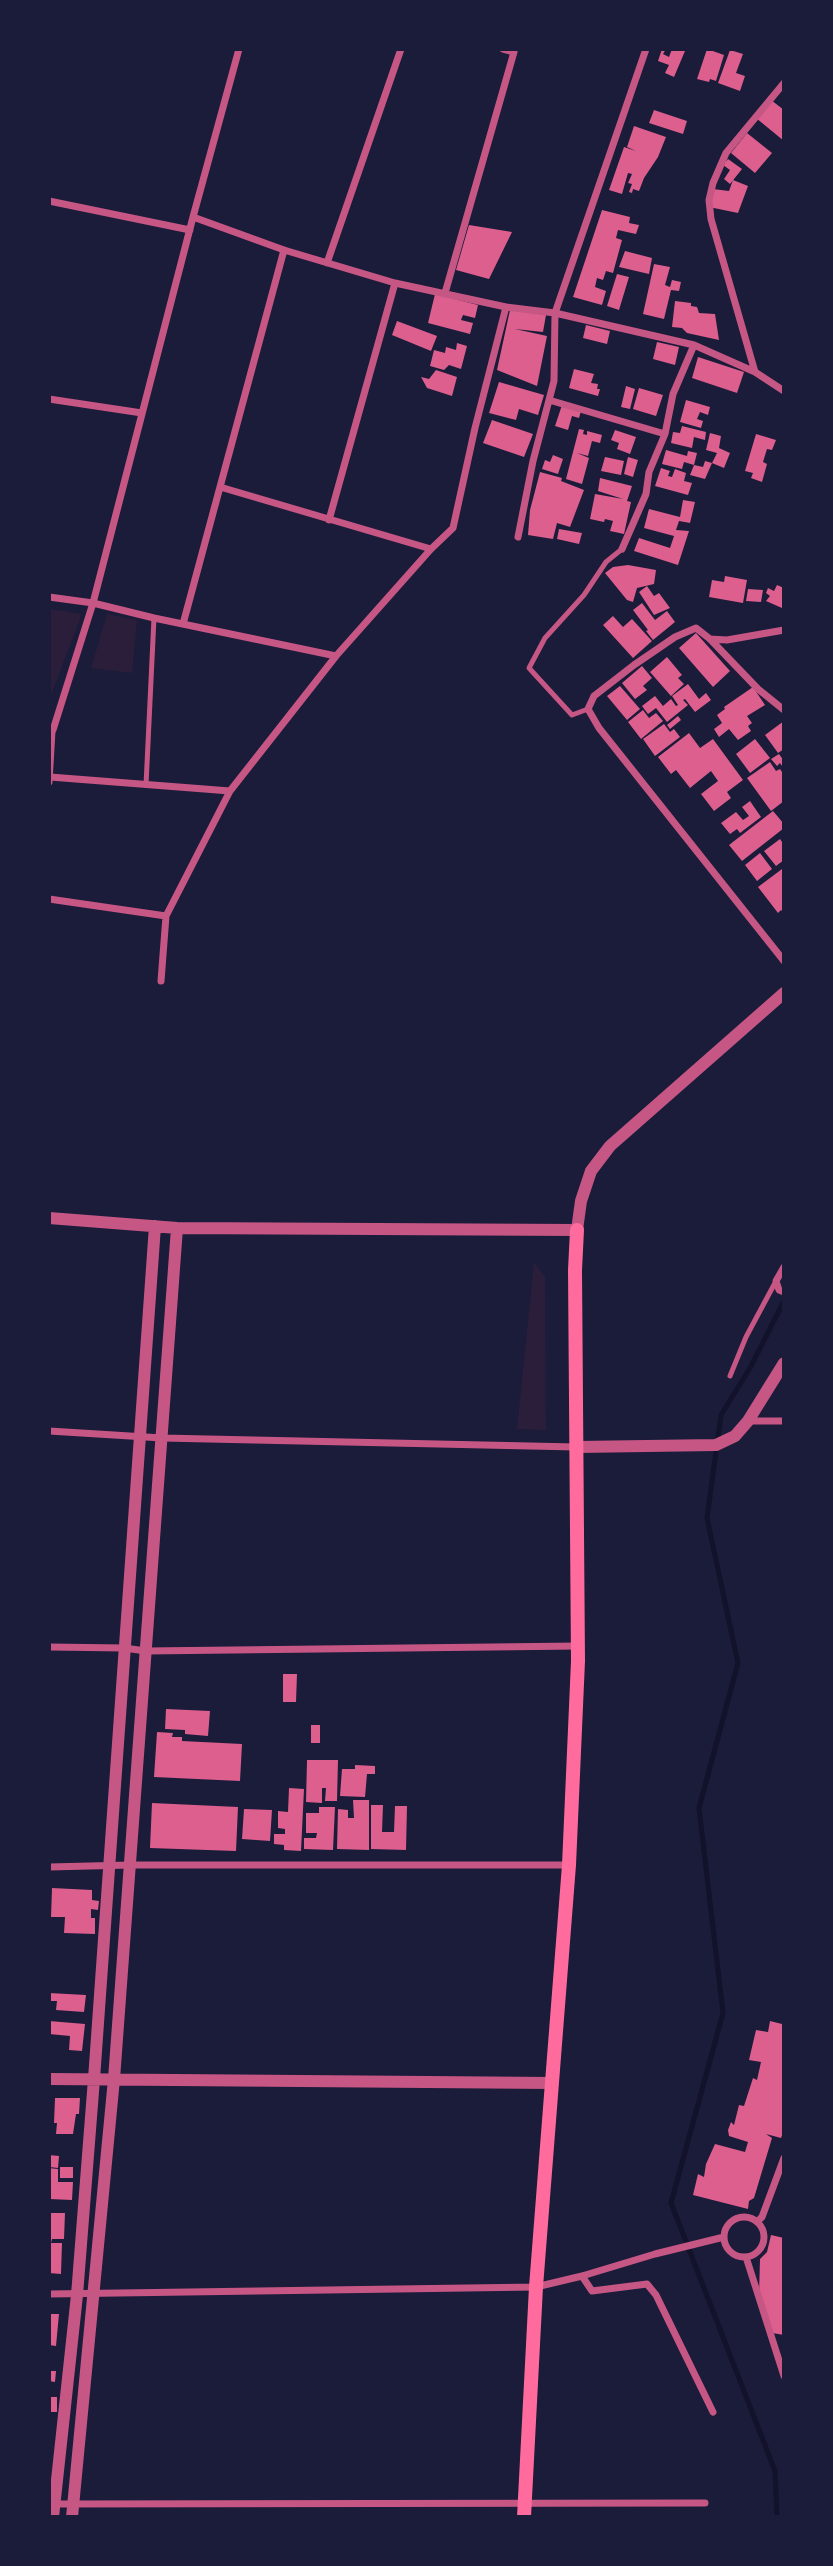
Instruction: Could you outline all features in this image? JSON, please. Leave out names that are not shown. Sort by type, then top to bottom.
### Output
[{"type":"main road","points":[[525,2511],[536,2287],[569,1865],[578,1646],[577,1230]]},
{"type":"street","points":[[49,782],[51,732],[93,603],[239,49]]},
{"type":"street","points":[[327,263],[401,49]]},
{"type":"street","points":[[445,293],[514,52],[503,49]]},
{"type":"street","points":[[518,537],[554,381],[555,313],[646,49]]},
{"type":"street","points":[[755,372],[711,219],[709,200],[726,153],[784,83]]},
{"type":"street","points":[[49,201],[190,230]]},
{"type":"street","points":[[193,217],[284,250],[395,283],[506,307],[555,313],[694,345],[755,372],[784,391]]},
{"type":"street","points":[[183,624],[284,250]]},
{"type":"street","points":[[329,520],[395,283]]},
{"type":"street","points":[[161,981],[166,916],[229,791],[336,656],[453,528],[506,307]]},
{"type":"street","points":[[622,549],[646,494],[649,472],[665,434],[673,394],[694,345]]},
{"type":"street","points":[[49,399],[142,413]]},
{"type":"street","points":[[549,400],[665,434]]},
{"type":"street","points":[[220,487],[431,549]]},
{"type":"street","points":[[49,597],[93,603],[336,656]]},
{"type":"street","points":[[784,710],[758,689],[696,628],[675,637],[594,696],[588,709],[599,728],[784,961]]},
{"type":"street","points":[[710,639],[727,640],[784,629]]},
{"type":"street","points":[[776,704],[784,699]]},
{"type":"street","points":[[50,777],[229,791]]},
{"type":"street","points":[[49,898],[166,916]]},
{"type":"street","points":[[49,1218],[177,1228],[577,1230],[581,1201],[591,1171],[610,1146],[784,993]]},
{"type":"street","points":[[155,1226],[77,2294],[52,2508],[525,2511],[705,2503]]},
{"type":"street","points":[[72,2510],[114,2079],[177,1228]]},
{"type":"street","points":[[782,1291],[776,1281],[784,1267]]},
{"type":"street","points":[[49,1431],[162,1438],[695,1447],[716,1445],[736,1436],[784,1363]]},
{"type":"street","points":[[748,1421],[784,1422]]},
{"type":"street","points":[[49,1647],[146,1651],[578,1646]]},
{"type":"street","points":[[49,1867],[569,1865]]},
{"type":"street","points":[[49,2079],[552,2083]]},
{"type":"street","points":[[757,2222],[762,2217],[784,2158]]},
{"type":"street","points":[[745,2217],[757,2222],[764,2240],[758,2251],[746,2257],[739,2257],[728,2249],[725,2230],[733,2220],[745,2217]]},
{"type":"street","points":[[49,2294],[536,2287],[724,2237]]},
{"type":"street","points":[[746,2257],[784,2376]]},
{"type":"street","points":[[582,2276],[589,2288],[598,2292],[647,2284],[656,2295],[713,2412]]},
{"type":"lane","points":[[588,709],[572,715],[529,668],[545,639],[584,595],[606,562],[622,549]]},
{"type":"lane","points":[[146,785],[153,618]]},
{"type":"lane","points":[[730,1376],[746,1337],[776,1281]]},
{"type":"shaded area","points":[[49,609],[82,614],[49,700]]},
{"type":"shaded area","points":[[107,614],[137,620],[132,673],[91,668]]},
{"type":"shaded area","points":[[534,1262],[545,1277],[546,1430],[517,1429]]},
{"type":"building","points":[[662,49],[666,49],[663,54],[669,57],[672,49],[685,51],[674,77],[665,73],[669,65],[658,61]]},
{"type":"building","points":[[707,49],[724,55],[716,81],[697,79]]},
{"type":"building","points":[[730,50],[743,54],[736,73],[745,76],[740,91],[718,83]]},
{"type":"building","points":[[771,100],[784,110],[784,141],[756,118]]},
{"type":"building","points":[[654,110],[687,121],[683,134],[649,123]]},
{"type":"building","points":[[634,126],[666,137],[639,191],[633,189],[632,193],[629,192],[632,184],[628,183],[632,174],[628,173],[622,194],[609,190],[624,147],[636,151],[627,147]]},
{"type":"building","points":[[747,133],[772,153],[755,173],[731,153]]},
{"type":"building","points":[[728,159],[742,169],[730,184],[724,179],[730,170],[723,165]]},
{"type":"building","points":[[733,180],[748,186],[738,213],[709,207],[713,189],[729,191]]},
{"type":"building","points":[[602,210],[630,217],[629,223],[639,225],[636,234],[618,230],[616,238],[622,240],[613,273],[606,271],[603,280],[597,278],[595,287],[606,291],[602,305],[573,297]]},
{"type":"building","points":[[469,225],[512,232],[489,279],[456,270]]},
{"type":"building","points":[[625,251],[652,258],[649,274],[619,267]]},
{"type":"building","points":[[654,264],[670,267],[665,285],[670,287],[672,280],[681,282],[679,291],[671,290],[664,319],[643,314]]},
{"type":"building","points":[[617,274],[629,277],[619,310],[607,306]]},
{"type":"building","points":[[435,294],[478,305],[475,318],[463,315],[461,320],[473,323],[470,334],[428,323]]},
{"type":"building","points":[[675,301],[691,303],[691,306],[697,307],[699,313],[715,314],[719,340],[672,327]]},
{"type":"building","points":[[510,310],[546,315],[543,332],[515,329],[547,336],[537,386],[497,370]]},
{"type":"building","points":[[397,321],[437,336],[431,351],[392,335]]},
{"type":"building","points":[[586,325],[610,331],[607,344],[583,338]]},
{"type":"building","points":[[657,342],[679,347],[675,365],[653,359]]},
{"type":"building","points":[[457,343],[467,346],[461,369],[449,365],[444,370],[430,366],[434,350],[445,353],[446,347],[456,350]]},
{"type":"building","points":[[698,357],[744,372],[737,393],[692,378]]},
{"type":"building","points":[[574,369],[594,374],[591,383],[598,384],[598,396],[569,388]]},
{"type":"building","points":[[436,370],[457,377],[452,396],[427,388],[421,377],[429,379]]},
{"type":"building","points":[[499,382],[544,395],[538,415],[519,409],[516,420],[489,413]]},
{"type":"building","points":[[626,386],[635,389],[630,409],[621,407]]},
{"type":"building","points":[[639,388],[663,395],[656,416],[633,409]]},
{"type":"building","points":[[686,400],[710,407],[708,415],[700,412],[697,419],[703,421],[701,428],[680,422]]},
{"type":"building","points":[[562,405],[581,411],[579,418],[572,416],[568,430],[555,426]]},
{"type":"building","points":[[492,420],[533,434],[524,457],[483,443]]},
{"type":"building","points":[[682,426],[706,432],[705,440],[694,437],[692,448],[671,443],[673,432],[680,433]]},
{"type":"building","points":[[579,429],[584,430],[583,434],[587,435],[587,431],[602,435],[600,443],[592,441],[588,456],[577,453],[589,458],[582,484],[566,479]]},
{"type":"building","points":[[615,430],[636,437],[630,454],[617,449],[619,443],[611,440]]},
{"type":"building","points":[[710,433],[721,436],[719,448],[730,453],[724,468],[712,463],[717,453],[706,450]]},
{"type":"building","points":[[756,434],[776,440],[772,450],[767,449],[763,462],[767,464],[762,482],[751,478],[753,473],[745,471]]},
{"type":"building","points":[[666,450],[687,456],[688,451],[697,453],[694,465],[684,462],[682,469],[662,464]]},
{"type":"building","points":[[553,455],[563,459],[558,474],[542,469],[545,460],[550,462]]},
{"type":"building","points":[[605,457],[624,461],[621,475],[601,471]]},
{"type":"building","points":[[628,457],[638,460],[633,477],[624,474]]},
{"type":"building","points":[[705,461],[712,463],[705,479],[690,475],[694,465],[703,467]]},
{"type":"building","points":[[661,468],[670,471],[668,476],[672,477],[675,469],[686,473],[684,481],[692,483],[688,495],[655,486]]},
{"type":"building","points":[[540,472],[562,478],[561,481],[584,490],[570,527],[557,523],[553,539],[528,535],[530,510]]},
{"type":"building","points":[[600,478],[632,486],[627,501],[631,502],[624,534],[610,531],[613,521],[590,519],[595,494],[623,499],[598,491]]},
{"type":"building","points":[[683,500],[695,502],[690,523],[679,521],[676,530],[689,531],[678,565],[634,551],[639,538],[670,548],[674,536],[644,528],[649,509],[680,517]]},
{"type":"building","points":[[559,529],[582,533],[579,544],[557,539]]},
{"type":"building","points":[[628,565],[656,570],[654,584],[637,588],[633,602],[627,600],[605,573],[613,567]]},
{"type":"building","points":[[725,576],[747,580],[743,603],[709,597],[712,580],[724,582]]},
{"type":"building","points":[[777,585],[784,588],[782,608],[766,601],[770,596],[766,593],[768,588],[774,591]]},
{"type":"building","points":[[647,586],[654,596],[659,593],[670,608],[654,615],[639,592]]},
{"type":"building","points":[[748,589],[763,590],[761,602],[746,601]]},
{"type":"building","points":[[642,603],[655,620],[667,611],[675,622],[653,640],[633,610]]},
{"type":"building","points":[[613,616],[623,627],[632,619],[652,641],[633,658],[603,625]]},
{"type":"building","points":[[696,633],[730,671],[713,687],[679,648]]},
{"type":"building","points":[[667,657],[682,675],[678,678],[684,684],[671,696],[650,672]]},
{"type":"building","points":[[642,666],[652,678],[643,686],[647,690],[635,699],[622,683]]},
{"type":"building","points":[[688,684],[699,699],[706,693],[711,700],[695,712],[685,699],[683,700],[688,705],[667,722],[656,708],[648,714],[642,706],[655,696],[663,706],[671,699],[676,706],[678,705],[672,696]]},
{"type":"building","points":[[620,686],[640,709],[627,720],[607,696]]},
{"type":"building","points":[[753,687],[765,705],[747,716],[752,723],[748,726],[751,731],[738,740],[729,729],[719,737],[714,729],[722,723],[717,715]]},
{"type":"building","points":[[643,710],[649,718],[656,713],[663,721],[641,739],[628,722]]},
{"type":"building","points":[[678,716],[681,720],[670,729],[667,725]]},
{"type":"building","points":[[784,721],[784,749],[778,753],[765,735]]},
{"type":"building","points":[[664,724],[670,732],[674,729],[680,737],[655,756],[643,739]]},
{"type":"building","points":[[689,733],[700,748],[713,739],[743,780],[727,792],[731,798],[714,811],[701,794],[718,781],[711,771],[690,788],[676,770],[671,774],[658,757]]},
{"type":"building","points":[[755,739],[770,758],[750,773],[736,754]]},
{"type":"building","points":[[779,754],[784,761],[784,769],[780,763],[777,766],[771,759]]},
{"type":"building","points":[[770,762],[776,771],[780,769],[784,775],[784,801],[771,811],[747,778]]},
{"type":"building","points":[[750,801],[761,817],[740,833],[737,829],[730,834],[721,823],[736,812],[743,820],[749,816],[742,807]]},
{"type":"building","points":[[773,811],[784,824],[784,828],[742,861],[729,845]]},
{"type":"building","points":[[780,839],[784,845],[784,860],[776,866],[764,851]]},
{"type":"building","points":[[760,853],[772,869],[757,881],[745,865]]},
{"type":"building","points":[[782,869],[784,913],[781,910],[778,913],[758,887]]},
{"type":"building","points":[[283,1674],[297,1674],[296,1702],[283,1702]]},
{"type":"building","points":[[166,1709],[210,1711],[208,1736],[185,1734],[185,1730],[165,1729]]},
{"type":"building","points":[[311,1725],[320,1725],[320,1743],[311,1743]]},
{"type":"building","points":[[157,1732],[173,1733],[172,1737],[182,1737],[182,1741],[242,1744],[240,1781],[154,1777]]},
{"type":"building","points":[[307,1760],[338,1760],[337,1801],[325,1801],[326,1788],[322,1788],[322,1803],[306,1802]]},
{"type":"building","points":[[355,1765],[375,1766],[375,1774],[367,1774],[365,1797],[340,1796],[342,1769],[355,1769]]},
{"type":"building","points":[[289,1788],[304,1789],[301,1851],[284,1850],[284,1845],[274,1844],[274,1834],[285,1834],[285,1829],[278,1828],[278,1811],[288,1812]]},
{"type":"building","points":[[353,1800],[369,1800],[369,1850],[337,1849],[338,1809],[348,1810],[348,1818],[354,1818]]},
{"type":"building","points":[[152,1803],[238,1807],[236,1851],[150,1848]]},
{"type":"building","points":[[371,1805],[383,1805],[382,1832],[394,1832],[395,1806],[407,1806],[406,1850],[371,1849]]},
{"type":"building","points":[[319,1807],[335,1807],[333,1850],[304,1849],[304,1838],[316,1838],[317,1833],[306,1833],[306,1813],[319,1813]]},
{"type":"building","points":[[244,1809],[272,1810],[270,1841],[242,1839]]},
{"type":"building","points":[[52,1888],[92,1890],[92,1900],[99,1901],[98,1910],[91,1909],[91,1918],[95,1918],[95,1934],[64,1933],[65,1917],[51,1917]]},
{"type":"building","points":[[49,1993],[86,1995],[84,2012],[56,2010],[57,2001],[49,2001]]},
{"type":"building","points":[[784,2018],[784,2130],[781,2138],[766,2134],[772,2138],[754,2198],[749,2201],[748,2209],[693,2195],[698,2174],[704,2177],[706,2164],[715,2144],[745,2152],[748,2142],[729,2136],[728,2130],[731,2122],[734,2125],[739,2105],[744,2106],[753,2078],[757,2080],[761,2062],[749,2060],[756,2030],[768,2032],[770,2021],[782,2024]]},
{"type":"building","points":[[49,2021],[85,2024],[82,2051],[69,2050],[70,2036],[49,2034]]},
{"type":"building","points":[[55,2098],[80,2098],[73,2134],[56,2134]]},
{"type":"building","points":[[49,2155],[59,2156],[58,2168],[49,2167]]},
{"type":"building","points":[[60,2167],[73,2167],[73,2178],[60,2178]]},
{"type":"building","points":[[49,2168],[58,2169],[58,2182],[73,2182],[72,2200],[49,2199]]},
{"type":"building","points":[[49,2213],[65,2213],[64,2239],[52,2239],[51,2243],[62,2243],[61,2274],[49,2273]]},
{"type":"building","points":[[771,2235],[784,2238],[784,2335],[772,2333],[759,2295],[760,2259],[767,2252]]},
{"type":"building","points":[[49,2314],[59,2314],[56,2346],[49,2345]]},
{"type":"building","points":[[49,2371],[56,2371],[55,2382],[49,2381]]},
{"type":"building","points":[[49,2397],[57,2397],[57,2412],[49,2412]]},
{"type":"waterway","points":[[777,2517],[775,2471],[671,2203],[723,2013],[699,1808],[738,1663],[707,1518],[721,1415],[750,1368],[784,1301]]}]
